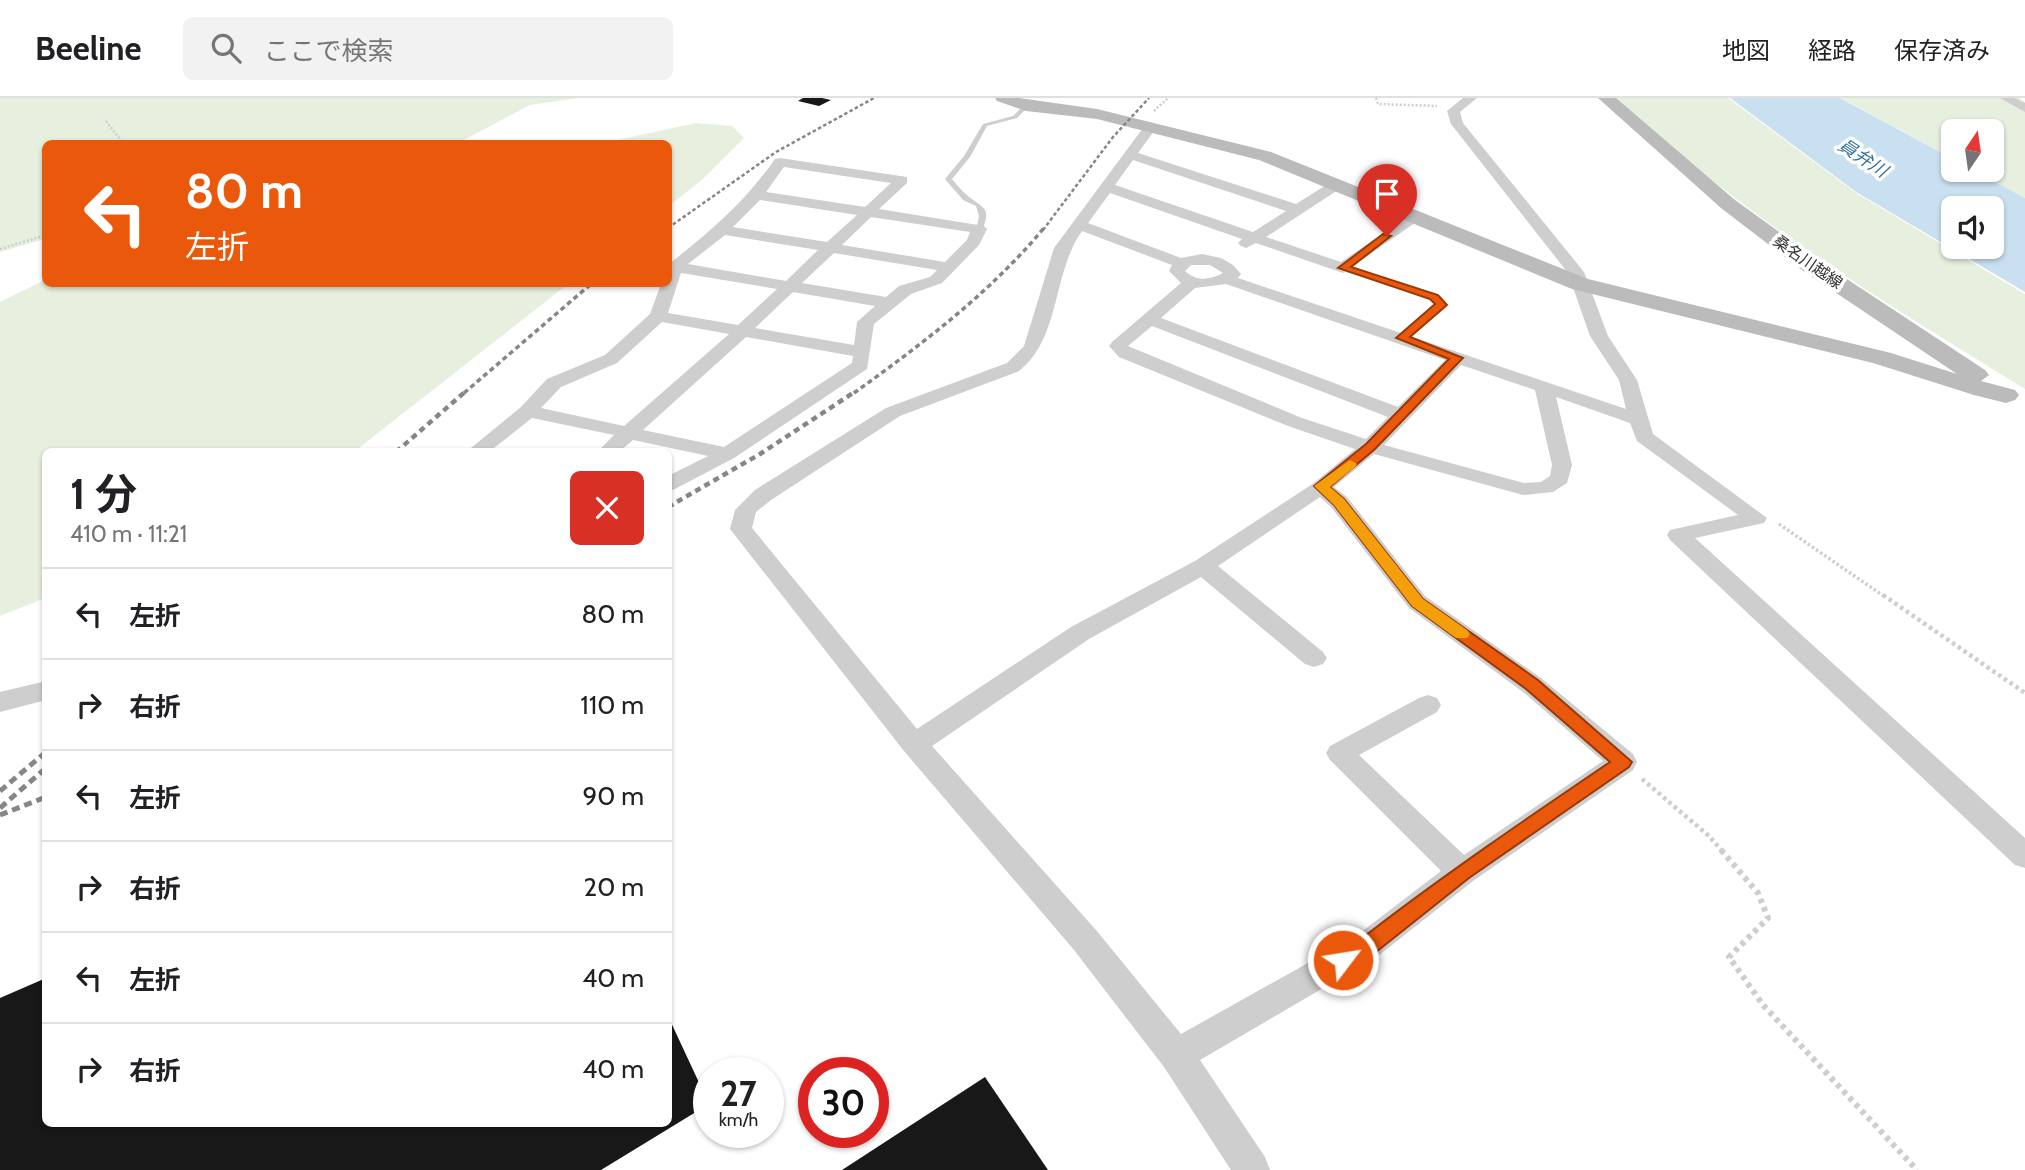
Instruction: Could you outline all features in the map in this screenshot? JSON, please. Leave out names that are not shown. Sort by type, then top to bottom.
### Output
[{"type":"street","points":[[1003,98],[1026,106],[1097,114],[1265,156],[1580,284],[1882,358],[2015,400]]},
{"type":"street","name":"桑名川越線","points":[[1606,98],[1728,204],[1779,242],[2015,400]]},
{"type":"street","points":[[2006,98],[2025,108]]},
{"type":"street","points":[[1465,103],[1453,111],[1457,124],[1576,272],[1599,336],[1628,380],[1644,437],[1755,518]]},
{"type":"street","points":[[1151,127],[1062,248],[1033,346],[1026,357],[1013,367],[893,412],[763,495],[746,510],[741,529],[915,744],[1085,940],[1176,1055],[1252,1170]]},
{"type":"street","points":[[1130,155],[1297,210]]},
{"type":"street","points":[[611,448],[743,330],[902,180],[780,162],[757,195],[722,230],[675,267],[672,276]]},
{"type":"street","points":[[1217,261],[1336,185]]},
{"type":"street","points":[[1107,187],[1343,268],[1415,218]]},
{"type":"street","points":[[672,483],[727,454],[861,365],[866,322],[905,290],[936,280],[974,242],[979,229],[757,195]]},
{"type":"street","points":[[1079,225],[1181,263]]},
{"type":"street","points":[[722,230],[949,267]]},
{"type":"street","points":[[1191,259],[1217,261],[1227,266],[1233,274],[1209,285],[1192,282],[1177,271],[1181,263],[1191,259]]},
{"type":"street","points":[[675,267],[889,303]]},
{"type":"street","points":[[1226,279],[1638,418]]},
{"type":"street","points":[[1192,282],[1118,345],[1125,353],[1294,422],[1370,447],[1523,489],[1546,488],[1560,479],[1562,465],[1544,388]]},
{"type":"street","points":[[481,448],[528,411],[554,383],[611,359],[658,316],[668,287]]},
{"type":"street","points":[[658,316],[863,352]]},
{"type":"street","points":[[1149,319],[1401,415]]},
{"type":"street","points":[[915,744],[1080,633],[1203,566],[1321,486],[1370,447],[1457,358]]},
{"type":"street","points":[[528,411],[727,454]]},
{"type":"street","points":[[1176,1055],[1367,946],[1462,872],[1623,762],[1532,685],[1417,602],[1339,502],[1321,486]]},
{"type":"street","points":[[1755,518],[1678,535],[2025,856]]},
{"type":"street","points":[[1203,566],[1314,658]]},
{"type":"street","points":[[0,702],[42,691]]},
{"type":"street","points":[[1427,705],[1340,753],[1462,872]]},
{"type":"lane","points":[[979,229],[983,216],[979,205],[965,198],[948,179],[967,157],[985,125],[1015,117],[1026,106]]},
{"type":"lane","points":[[1343,268],[1434,297],[1442,305],[1402,338]]},
{"type":"path","points":[[1376,98],[1378,104],[1465,103]]},
{"type":"path","points":[[106,121],[122,140]]},
{"type":"path","points":[[0,249],[42,236]]},
{"type":"path","points":[[1755,518],[1770,518],[2025,693]]},
{"type":"path","points":[[1623,762],[1709,836],[1758,893],[1768,918],[1729,957],[1763,1005],[1917,1170]]},
{"type":"green space","points":[[0,98],[578,98],[530,105],[464,140],[42,140],[42,240],[0,252]]},
{"type":"green space","points":[[1614,98],[1728,98],[1856,193],[1941,244],[1941,259],[1966,259],[2025,294],[2025,389],[1801,246],[1715,182]]},
{"type":"green space","points":[[1841,98],[2019,98],[2025,102],[2025,198],[1995,182],[2004,182],[2004,119],[1941,119],[1941,152]]},
{"type":"green space","points":[[696,123],[732,126],[744,138],[704,178],[672,204],[672,140],[617,140]]},
{"type":"green space","points":[[42,281],[42,287],[564,287],[359,448],[42,448],[42,599],[0,616],[0,302]]},
{"type":"water","name":"員弁川","points":[[1730,98],[1840,98],[1941,153],[1941,182],[1995,182],[2025,198],[2025,292],[1969,259],[2004,259],[2004,196],[1941,196],[1941,242],[1856,192]]},
{"type":"building","points":[[803,98],[831,100],[819,106],[798,101]]},
{"type":"building","points":[[42,980],[42,1127],[671,1127],[601,1170],[0,1170],[0,998]]},
{"type":"building","points":[[672,1025],[693,1070],[693,1114],[672,1127]]},
{"type":"building","points":[[985,1077],[1048,1170],[842,1170],[876,1148],[889,1148],[889,1139]]},
{"type":"railway","points":[[672,225],[776,152],[874,98]]},
{"type":"railway","points":[[1043,230],[1113,137],[1149,98]]},
{"type":"railway","points":[[854,393],[978,296],[1044,228]]},
{"type":"railway","points":[[464,393],[588,287]]},
{"type":"railway","points":[[401,448],[466,391]]},
{"type":"railway","points":[[672,505],[760,454],[856,391]]},
{"type":"railway","points":[[0,791],[42,755]]},
{"type":"railway","points":[[0,808],[42,771]]},
{"type":"railway","points":[[0,815],[42,799]]},
{"type":"slow traffic","points":[[1350,464],[1321,486],[1339,502],[1417,602],[1462,634]]},
{"type":"route","points":[[1343,960],[1367,946],[1462,872],[1623,762],[1532,685],[1417,602],[1339,502],[1321,486],[1370,447],[1457,358],[1402,338],[1442,305],[1434,297],[1343,268],[1387,236]]}]
